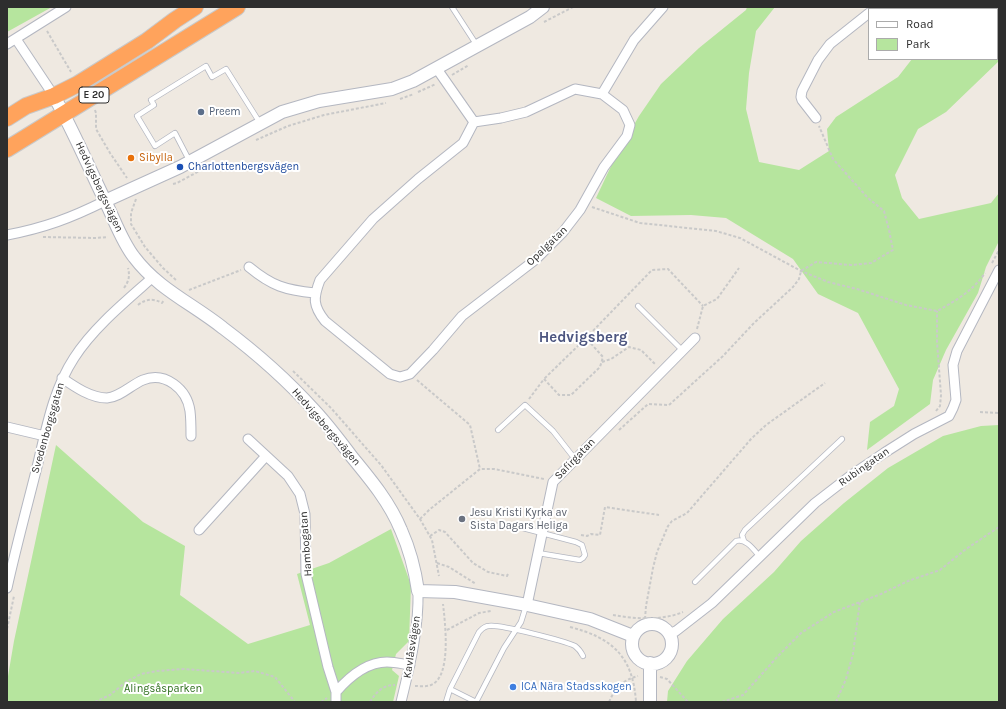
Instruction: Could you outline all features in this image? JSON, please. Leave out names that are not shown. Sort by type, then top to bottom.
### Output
[{"type":"highway","name":"E 20","points":[[7,118],[26,106],[54,96],[78,84],[147,41],[195,7]]},
{"type":"highway","name":"E 20","points":[[7,148],[237,7]]},
{"type":"street","points":[[7,44],[66,7]]},
{"type":"street","points":[[602,94],[634,40],[663,7]]},
{"type":"street","points":[[7,235],[30,230],[76,216],[190,162],[282,112],[319,101],[392,89],[412,81],[437,69],[540,8]]},
{"type":"street","points":[[816,118],[802,100],[802,91],[818,60],[830,44],[868,14]]},
{"type":"street","points":[[16,39],[54,96]]},
{"type":"street","points":[[410,374],[400,377],[390,374],[325,321],[317,312],[315,293],[320,280],[373,219],[418,179],[463,143],[474,122],[437,69]]},
{"type":"street","name":"Opalgatan","points":[[410,374],[462,316],[535,260],[563,232],[584,204],[604,167],[627,136],[630,125],[623,110],[602,94],[575,89],[526,112],[474,122]]},
{"type":"street","name":"Hedvigsbergsvägen","points":[[54,96],[64,114],[119,231],[134,257],[152,278],[222,327],[281,376],[314,410],[376,486],[392,512],[402,531],[413,564],[418,591]]},
{"type":"street","points":[[249,266],[265,279],[277,285],[295,291],[315,293]]},
{"type":"street","name":"Rubingatan","points":[[669,634],[676,631],[712,603],[815,503],[850,476],[914,434],[949,416],[956,400],[953,372],[954,360],[957,351],[999,270]]},
{"type":"street","name":"Svedenborgsgatan","points":[[11,589],[45,436],[56,393],[62,378],[74,357],[102,324],[152,278]]},
{"type":"street","name":"Safirgatan","points":[[527,605],[553,482],[694,338]]},
{"type":"street","points":[[62,378],[86,392],[102,398],[116,396],[142,380],[160,378],[173,382],[180,390],[190,410],[191,436]]},
{"type":"street","points":[[7,427],[45,436]]},
{"type":"street","name":"Hambogatan","points":[[248,439],[288,476],[300,494],[305,514],[306,574],[328,667],[336,692],[336,702]]},
{"type":"street","points":[[199,530],[266,456]]},
{"type":"street","points":[[418,591],[455,592],[590,618],[633,636]]},
{"type":"street","name":"Kavlåsvägen","points":[[402,702],[410,665],[417,620],[418,591]]},
{"type":"street","points":[[650,669],[665,658],[669,653],[671,644],[669,634],[665,629],[659,625],[649,624],[640,628],[633,636],[632,647],[639,659],[650,669],[650,702]]},
{"type":"street","points":[[336,692],[348,679],[362,669],[376,663],[388,662],[410,665]]},
{"type":"lane","points":[[452,7],[477,46]]},
{"type":"lane","points":[[190,162],[175,133],[155,146],[137,116],[154,105],[151,100],[206,66],[212,77],[226,69],[261,124]]},
{"type":"lane","points":[[638,306],[684,348]]},
{"type":"lane","points":[[498,430],[525,405],[552,431],[576,458]]},
{"type":"lane","points":[[760,557],[744,541],[742,534],[842,439]]},
{"type":"lane","points":[[519,527],[576,542],[582,545],[585,555],[580,560],[538,553]]},
{"type":"lane","points":[[694,582],[736,541],[744,541]]},
{"type":"lane","points":[[450,689],[476,702],[504,648],[524,617],[527,605]]},
{"type":"lane","points":[[446,702],[450,689],[479,632],[483,628],[490,626],[516,630],[564,642],[575,646],[580,650],[583,656]]},
{"type":"path","points":[[538,25],[573,7]]},
{"type":"path","points":[[397,100],[426,89],[473,62]]},
{"type":"path","points":[[252,142],[288,126],[324,115],[391,102]]},
{"type":"path","points":[[801,272],[816,262],[851,264],[871,263],[893,250],[890,230],[884,211],[868,198],[833,159],[816,118]]},
{"type":"path","points":[[168,185],[177,183],[199,172],[206,165]]},
{"type":"path","points":[[140,197],[132,206],[131,224],[145,247],[163,268],[179,282]]},
{"type":"path","points":[[584,204],[640,223],[716,231],[740,238],[801,272],[828,282],[857,289],[906,305],[937,311],[973,288],[982,277],[999,250]]},
{"type":"path","points":[[39,237],[108,237]]},
{"type":"path","points":[[189,290],[249,266]]},
{"type":"path","points":[[694,338],[703,306],[717,299],[739,268]]},
{"type":"path","points":[[525,405],[544,379],[652,270],[668,269],[691,291],[703,306]]},
{"type":"path","points":[[136,307],[147,300],[158,300],[162,303]]},
{"type":"path","points":[[931,414],[940,406],[941,401],[937,342],[937,311]]},
{"type":"path","points":[[544,379],[559,395],[571,394],[600,367],[603,357],[586,338]]},
{"type":"path","points":[[602,362],[611,359],[629,347],[641,350],[662,371]]},
{"type":"path","points":[[410,374],[470,425],[480,469]]},
{"type":"path","points":[[645,619],[652,568],[668,526],[672,521],[687,513],[737,455],[766,425],[825,383]]},
{"type":"path","points":[[980,412],[999,413]]},
{"type":"path","points":[[579,535],[600,535],[605,507],[659,515]]},
{"type":"path","points":[[482,523],[489,521],[519,527]]},
{"type":"path","points":[[722,702],[744,695],[770,667],[779,654],[801,633],[834,612],[881,594],[908,581],[940,570],[966,549],[999,527]]},
{"type":"path","points":[[430,536],[439,530],[445,532],[473,563],[488,572],[508,576],[508,574]]},
{"type":"path","points":[[439,576],[437,563],[449,567],[482,587]]},
{"type":"path","points":[[7,628],[11,589]]},
{"type":"path","points":[[836,702],[846,679],[854,654],[860,601]]},
{"type":"path","points":[[414,686],[424,687],[436,683],[442,672],[446,652],[446,630],[443,604]]},
{"type":"path","points":[[611,614],[645,619],[669,616],[685,611]]},
{"type":"path","points":[[95,702],[110,695],[126,682],[141,674],[157,670],[184,669],[239,672],[255,671],[274,677],[295,702]]},
{"type":"path","points":[[609,702],[613,692],[619,685],[650,669],[667,678],[688,702]]},
{"type":"path","points":[[370,702],[375,693],[382,688],[389,685],[396,685]]},
{"type":"green space","points":[[7,7],[52,7],[7,32]]},
{"type":"green space","points":[[747,7],[775,7],[756,31],[749,73],[746,109],[759,162],[799,170],[829,151],[827,129],[836,117],[898,77],[911,60],[998,60],[998,51],[999,52],[999,61],[946,112],[918,129],[895,175],[902,198],[919,219],[991,203],[999,193],[999,241],[986,267],[978,293],[946,350],[933,380],[930,404],[867,450],[870,422],[894,406],[899,389],[858,313],[818,294],[793,259],[726,218],[691,215],[631,216],[596,198],[613,162],[639,116],[661,84],[699,48],[746,10]]},
{"type":"green space","points":[[999,425],[999,702],[667,702],[668,691],[687,661],[723,619],[774,572],[801,541],[844,503],[888,468],[943,436],[981,426]]},
{"type":"green space","name":"Alingsåsparken","points":[[56,445],[143,522],[185,546],[180,595],[248,644],[310,625],[297,574],[329,563],[391,529],[411,585],[409,641],[396,654],[392,670],[399,676],[393,702],[7,702],[7,682],[14,641]]},
{"type":"place","name":"Preem","points":[[201,112]]},
{"type":"place","name":"Sibylla","points":[[131,158]]},
{"type":"place","name":"Charlottenbergsvägen","points":[[180,167]]},
{"type":"place","name":"Jesu Kristi Kyrka av Sista Dagars Heliga","points":[[462,519]]},
{"type":"place","name":"ICA Nära Stadsskogen","points":[[513,687]]},
{"type":"district","name":"Hedvigsberg","points":[[583,338]]}]
